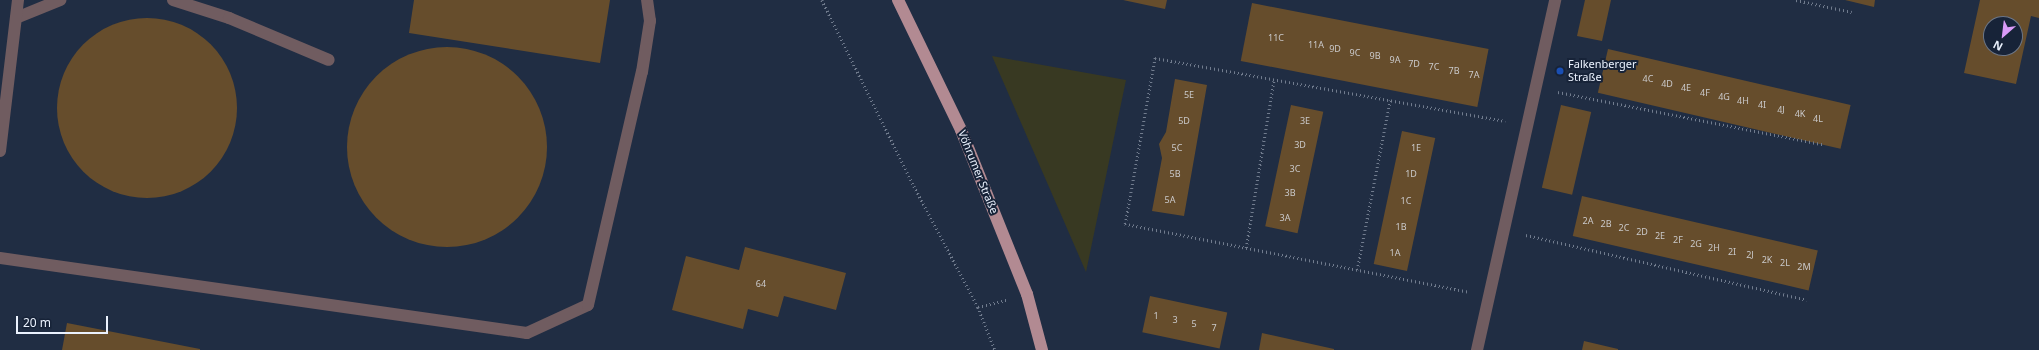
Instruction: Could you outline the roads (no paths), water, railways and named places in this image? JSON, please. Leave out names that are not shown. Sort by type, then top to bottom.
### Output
[{"type":"main road","name":"Vöhrumer Straße","points":[[898,0],[961,130],[1027,294],[1042,350]]},
{"type":"street","points":[[0,151],[18,0]]},
{"type":"street","points":[[16,18],[60,0]]},
{"type":"street","points":[[173,0],[229,18],[329,60]]},
{"type":"street","points":[[0,258],[527,333],[588,305],[642,72],[650,21],[647,0]]},
{"type":"street","points":[[1478,350],[1555,0]]},
{"type":"place","name":"Falkenberger Straße","points":[[1560,71]]}]
